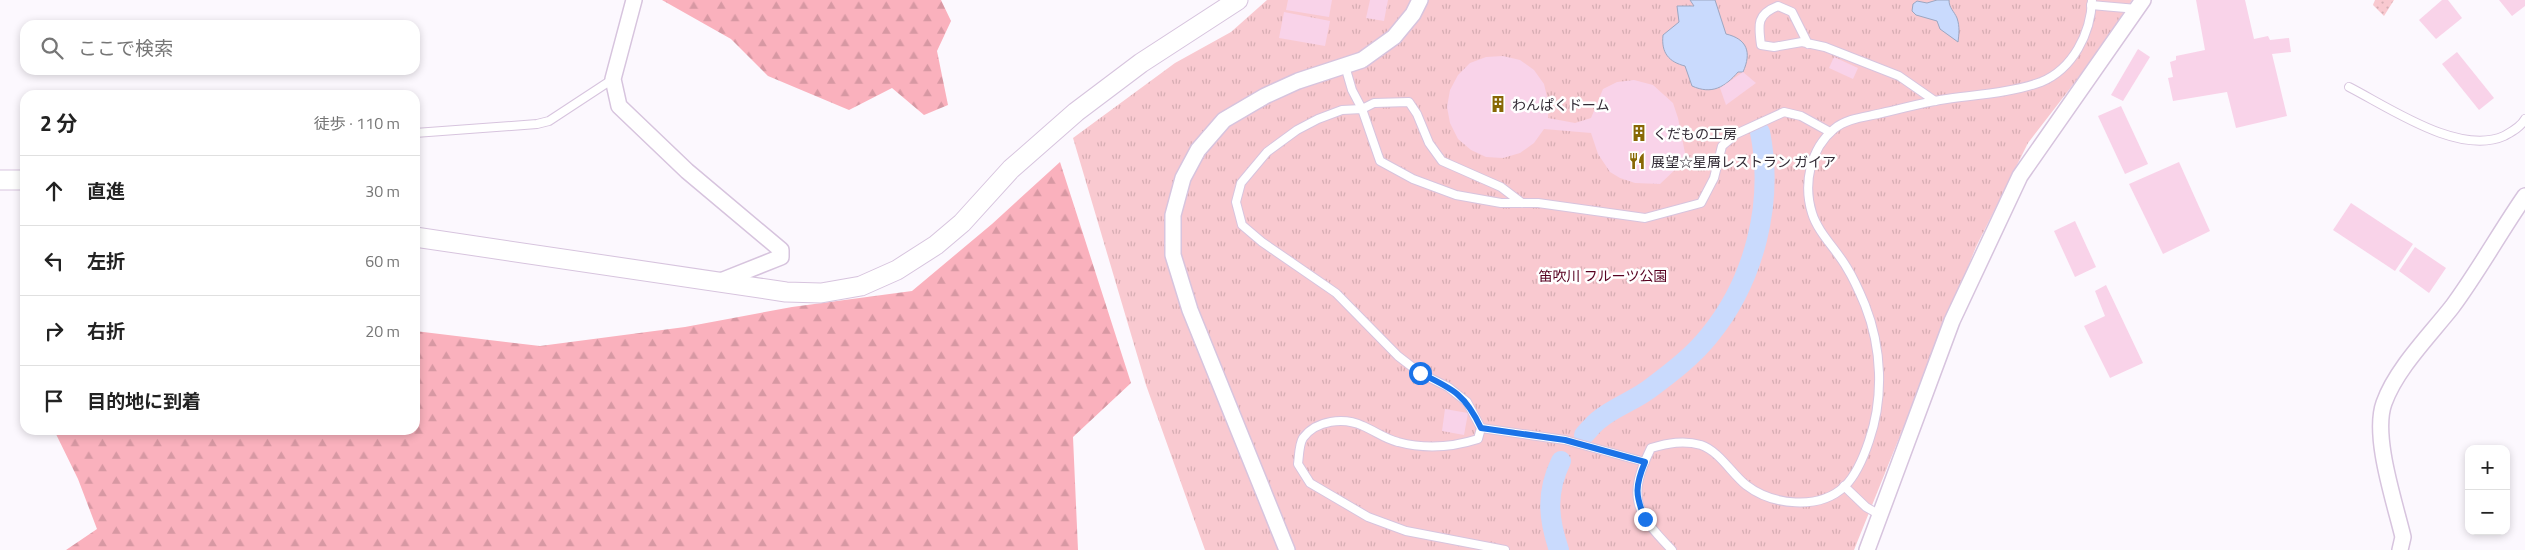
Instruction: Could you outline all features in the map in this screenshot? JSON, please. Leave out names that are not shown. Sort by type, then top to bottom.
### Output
[{"type":"street","points":[[634,0],[613,79],[619,106],[687,171],[780,250],[781,257],[717,283]]},
{"type":"street","points":[[420,239],[786,292],[821,293],[861,286],[897,270],[936,245],[962,222],[1012,169],[1076,112],[1141,62],[1238,0]]},
{"type":"street","points":[[1287,550],[1190,310],[1173,255],[1173,215],[1183,178],[1198,150],[1224,120],[1264,96],[1362,60],[1394,37],[1413,14],[1420,0]]},
{"type":"street","points":[[1867,550],[1952,321],[2020,176],[2140,5]]},
{"type":"street","points":[[0,180],[20,180]]},
{"type":"street","points":[[2400,550],[2403,537],[2381,433],[2384,403],[2427,334],[2451,308],[2525,196]]},
{"type":"lane","points":[[1672,550],[1645,519],[1638,501],[1637,483],[1651,448],[1667,443],[1685,442],[1704,446],[1730,468],[1745,484],[1769,499],[1792,503],[1811,502],[1831,494],[1844,486],[1866,451],[1874,428],[1879,403],[1880,380],[1872,326],[1865,305],[1847,267],[1812,214],[1808,185],[1812,160],[1821,141],[1836,127],[1856,118],[1935,101],[1975,96],[2042,81],[2069,62],[2087,33],[2092,2],[2140,5]]},
{"type":"lane","points":[[1808,44],[1792,12],[1778,6],[1765,11],[1760,20],[1761,45],[1774,47],[1802,42],[1808,44],[1825,48],[1899,76],[1935,101]]},
{"type":"lane","points":[[1345,66],[1352,90],[1362,108],[1380,161],[1413,179],[1456,195],[1501,203],[1522,203],[1645,218],[1701,203],[1714,178],[1722,146],[1736,134],[1784,112],[1801,116],[1830,132]]},
{"type":"lane","points":[[420,133],[537,124],[549,121],[613,79]]},
{"type":"lane","points":[[2350,87],[2455,139],[2476,142],[2493,140],[2510,133],[2525,120]]},
{"type":"lane","points":[[1504,550],[1406,531],[1368,517],[1310,484],[1298,464],[1302,439],[1314,427],[1330,422],[1344,421],[1362,425],[1382,437],[1423,446],[1461,444],[1478,439],[1481,428],[1467,402],[1448,386],[1413,368],[1373,332],[1356,311],[1336,293],[1262,242],[1242,225],[1236,202],[1241,183],[1267,152],[1296,130],[1342,110],[1362,108],[1374,103],[1409,102],[1417,114],[1429,143],[1442,161],[1501,187],[1522,203]]},
{"type":"lane","points":[[1481,428],[1565,440],[1645,462]]},
{"type":"lane","points":[[1844,486],[1866,507],[1880,515]]},
{"type":"green space","points":[[662,0],[941,0],[951,21],[937,51],[948,105],[924,115],[892,88],[849,110],[768,76],[731,39]]},
{"type":"green space","name":"笛吹川 フルーツ公園","points":[[1267,0],[2132,0],[2089,64],[2028,143],[1976,247],[1854,550],[1205,550],[1146,385],[1073,138],[1175,63],[1231,32]]},
{"type":"green space","points":[[2375,0],[2394,0],[2384,16],[2373,5]]},
{"type":"green space","points":[[1060,162],[1131,383],[1073,437],[1078,550],[66,550],[97,529],[78,479],[56,435],[420,435],[420,332],[540,346],[685,327],[792,307],[912,291],[992,224]]},
{"type":"water","points":[[1690,0],[1715,0],[1726,34],[1739,39],[1746,47],[1747,58],[1743,72],[1738,72],[1728,82],[1718,88],[1706,90],[1692,86],[1685,66],[1670,59],[1663,47],[1663,35],[1679,22],[1677,6],[1694,6]]},
{"type":"water","points":[[1937,0],[1949,0],[1958,21],[1958,42],[1940,29],[1937,21],[1916,15],[1912,11],[1913,4],[1917,1],[1927,3]]},
{"type":"building","points":[[1288,0],[1332,0],[1329,17],[1286,10]]},
{"type":"building","points":[[1370,0],[1388,0],[1384,21],[1366,18]]},
{"type":"building","points":[[2196,0],[2245,0],[2254,39],[2268,36],[2270,40],[2289,38],[2291,52],[2272,54],[2287,116],[2236,128],[2227,92],[2173,101],[2168,78],[2173,77],[2170,62],[2176,60],[2176,56],[2205,50]]},
{"type":"building","points":[[2442,0],[2448,0],[2462,18],[2436,39],[2419,20]]},
{"type":"building","points":[[2499,0],[2525,0],[2525,6],[2512,16]]},
{"type":"building","points":[[1284,12],[1330,21],[1325,46],[1279,38]]},
{"type":"building","points":[[2138,49],[2150,57],[2123,101],[2111,95]]},
{"type":"building","points":[[2457,52],[2494,98],[2479,110],[2442,64]]},
{"type":"building","points":[[1503,56],[1520,60],[1534,70],[1544,84],[1548,101],[1548,118],[1575,123],[1591,118],[1603,89],[1617,82],[1634,80],[1653,85],[1673,103],[1678,118],[1685,153],[1678,167],[1660,184],[1635,183],[1610,172],[1598,154],[1591,133],[1544,129],[1534,143],[1520,153],[1503,158],[1486,157],[1471,150],[1458,139],[1450,123],[1447,107],[1450,90],[1458,75],[1470,63],[1486,57]]},
{"type":"building","points":[[1834,57],[1858,68],[1853,79],[1829,68]]},
{"type":"building","points":[[1743,72],[1756,83],[1726,105],[1720,88]]},
{"type":"building","points":[[2121,106],[2148,164],[2125,174],[2098,116]]},
{"type":"building","points":[[2179,162],[2210,231],[2163,254],[2129,184]]},
{"type":"building","points":[[2351,203],[2413,244],[2395,271],[2333,230]]},
{"type":"building","points":[[2075,221],[2096,267],[2075,277],[2054,231]]},
{"type":"building","points":[[2415,247],[2446,268],[2429,293],[2399,271]]},
{"type":"building","points":[[2106,285],[2143,363],[2110,378],[2084,326],[2105,316],[2095,291]]},
{"type":"building","points":[[1445,409],[1468,413],[1464,435],[1442,431]]},
{"type":"waterway","points":[[1584,435],[1606,414],[1646,392],[1667,376],[1703,343],[1725,314],[1749,265],[1757,239],[1762,213],[1764,186],[1764,159],[1760,132]]},
{"type":"waterway","points":[[1559,550],[1555,538],[1550,505],[1553,483],[1561,461]]},
{"type":"place","name":"わんぱくドーム","points":[[1498,104]]},
{"type":"place","name":"くだもの工房","points":[[1639,133]]},
{"type":"place","name":"展望☆星屑レストラン ガイア","points":[[1637,161]]},
{"type":"route","points":[[1420,373],[1448,386],[1467,402],[1481,428],[1585,444],[1645,462],[1637,483],[1638,501],[1645,519]]}]
